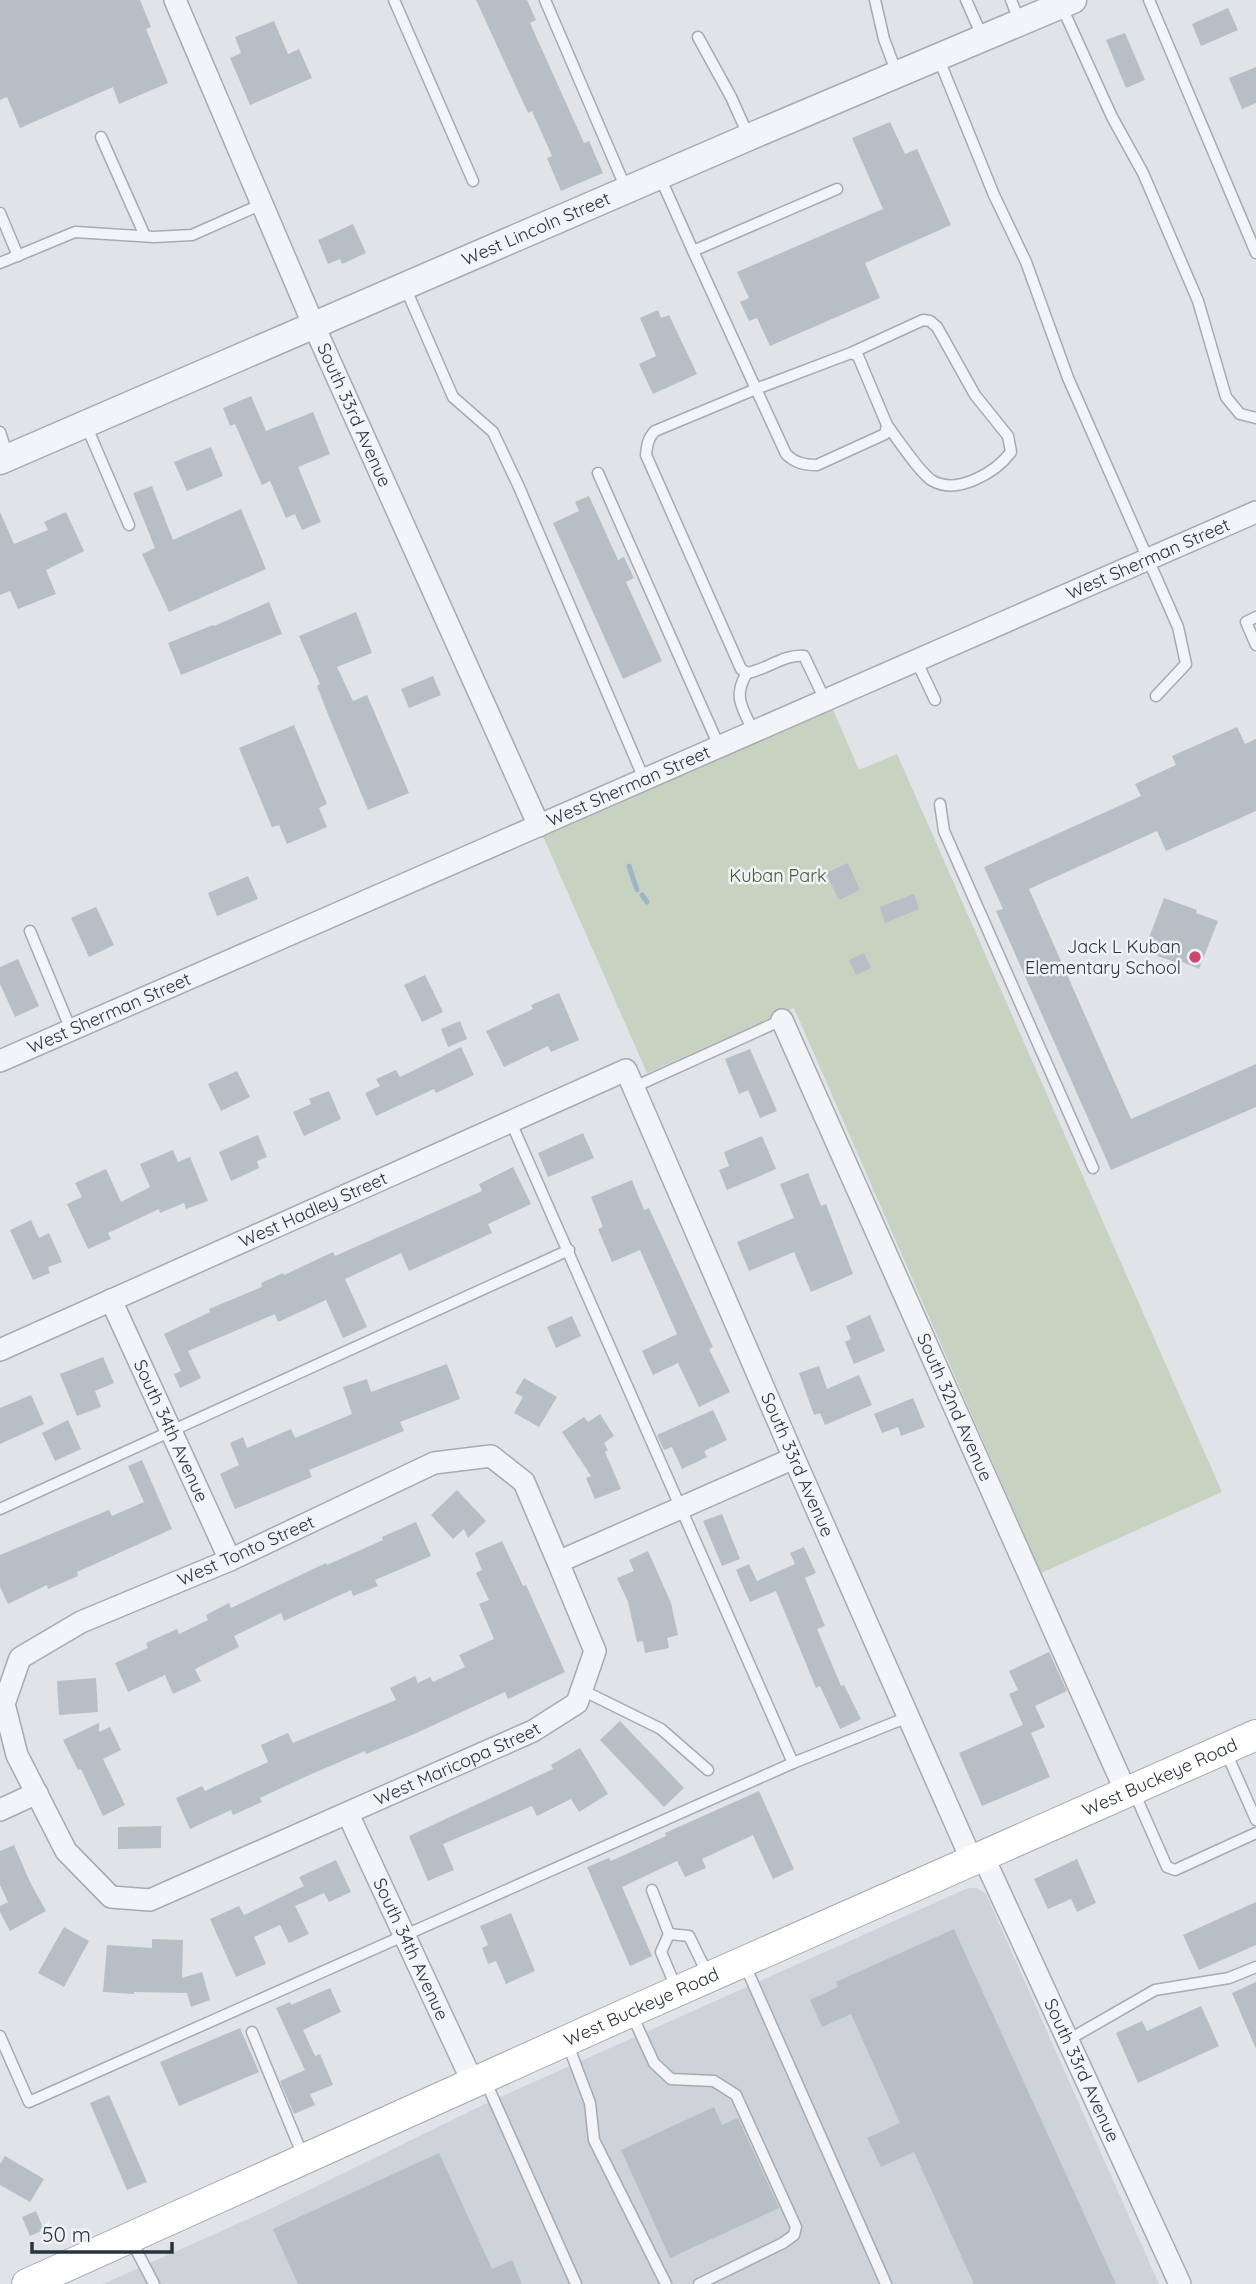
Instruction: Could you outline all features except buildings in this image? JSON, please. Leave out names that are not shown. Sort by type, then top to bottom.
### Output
[{"type":"main road","name":"West Buckeye Road","points":[[27,2284],[478,2080],[1256,1735]]},
{"type":"street","name":"South 33rd Avenue","points":[[175,0],[314,326],[539,826]]},
{"type":"street","name":"West Lincoln Street","points":[[4,459],[983,38],[1016,11],[1067,3]]},
{"type":"street","name":"West Sherman Street","points":[[0,1061],[1256,512]]},
{"type":"street","name":"South 32nd Avenue","points":[[782,1020],[1130,1791]]},
{"type":"street","name":"South 33rd Avenue","points":[[630,1078],[908,1717],[1068,2039],[1180,2284]]},
{"type":"street","name":"West Hadley Street","points":[[0,1350],[510,1120],[630,1078]]},
{"type":"street","name":"South 34th Avenue","points":[[111,1300],[230,1560]]},
{"type":"street","name":"West Tonto Street","points":[[37,1793],[17,1755],[4,1704],[20,1658],[81,1622],[230,1560],[434,1463],[491,1455],[524,1482],[558,1562]]},
{"type":"street","points":[[558,1562],[794,1458]]},
{"type":"street","name":"West Maricopa Street","points":[[37,1793],[66,1851],[111,1897],[150,1900],[348,1814],[533,1731],[577,1703],[595,1651],[558,1562]]},
{"type":"street","points":[[0,1810],[37,1793]]},
{"type":"street","name":"South 34th Avenue","points":[[348,1814],[404,1936],[478,2080]]},
{"type":"lane","points":[[394,0],[473,181]]},
{"type":"lane","points":[[545,0],[627,191]]},
{"type":"lane","points":[[875,0],[886,46],[897,75]]},
{"type":"lane","points":[[967,0],[983,38]]},
{"type":"lane","points":[[1149,0],[1256,253]]},
{"type":"lane","points":[[1067,3],[1112,117],[1143,173],[1198,301],[1226,397],[1240,414],[1256,418]]},
{"type":"lane","points":[[698,37],[731,97],[749,137]]},
{"type":"lane","points":[[938,57],[994,195],[1026,262],[1068,378],[1178,627],[1186,664],[1156,695]]},
{"type":"lane","points":[[102,137],[145,236]]},
{"type":"lane","points":[[660,177],[786,454],[792,460],[805,465],[817,465],[885,434],[887,425]]},
{"type":"lane","points":[[693,251],[837,189]]},
{"type":"lane","points":[[0,263],[75,232],[145,236],[192,235],[262,204]]},
{"type":"lane","points":[[0,213],[18,256]]},
{"type":"lane","points":[[405,287],[453,397],[493,432],[644,779]]},
{"type":"lane","points":[[747,673],[741,669],[646,455],[649,437],[655,431],[923,320],[930,321],[937,327],[975,395],[1008,436],[1011,452],[991,471],[957,484],[942,485],[930,481],[887,425],[858,356],[851,352]]},
{"type":"lane","points":[[85,423],[129,525]]},
{"type":"lane","points":[[0,432],[4,459]]},
{"type":"lane","points":[[598,473],[719,746]]},
{"type":"lane","points":[[1256,617],[1246,622],[1256,645]]},
{"type":"lane","points":[[753,731],[738,693],[747,673],[790,657],[804,656],[825,699]]},
{"type":"lane","points":[[916,660],[935,700]]},
{"type":"lane","points":[[940,804],[944,831],[1093,1168]]},
{"type":"lane","points":[[30,931],[71,1030]]},
{"type":"lane","points":[[630,1078],[782,1020]]},
{"type":"lane","points":[[510,1120],[793,1763]]},
{"type":"lane","points":[[0,1509],[569,1250]]},
{"type":"lane","points":[[582,1690],[661,1729],[708,1770]]},
{"type":"lane","points":[[0,2036],[29,2102],[793,1763],[908,1717]]},
{"type":"lane","points":[[1224,1749],[1256,1820]]},
{"type":"lane","points":[[1130,1791],[1167,1867],[1175,1870],[1256,1833]]},
{"type":"lane","points":[[652,1890],[669,1934],[661,1952],[678,1991]]},
{"type":"lane","points":[[669,1934],[689,1936],[709,1977]]},
{"type":"lane","points":[[743,1962],[886,2284]]},
{"type":"lane","points":[[1068,2039],[1155,1990],[1229,1978],[1256,1967]]},
{"type":"lane","points":[[631,2012],[654,2063],[671,2079],[714,2081],[736,2095],[796,2227],[794,2235],[783,2243],[699,2284]]},
{"type":"lane","points":[[252,2032],[304,2159]]},
{"type":"lane","points":[[567,2041],[590,2103],[594,2140],[666,2284]]},
{"type":"lane","points":[[478,2080],[576,2284]]},
{"type":"lane","points":[[130,2238],[154,2284]]},
{"type":"shaded area","points":[[968,1888],[977,1888],[986,1894],[1159,2284],[103,2284],[266,2211],[487,2103]]},
{"type":"green space","name":"Kuban Park","points":[[832,707],[859,770],[897,754],[1222,1492],[1041,1573],[794,1008],[647,1073],[542,834]]},
{"type":"waterway","points":[[629,866],[637,890]]},
{"type":"waterway","points":[[642,895],[647,902]]},
{"type":"place","name":"Jack L Kuban Elementary School","points":[[1195,957]]}]
